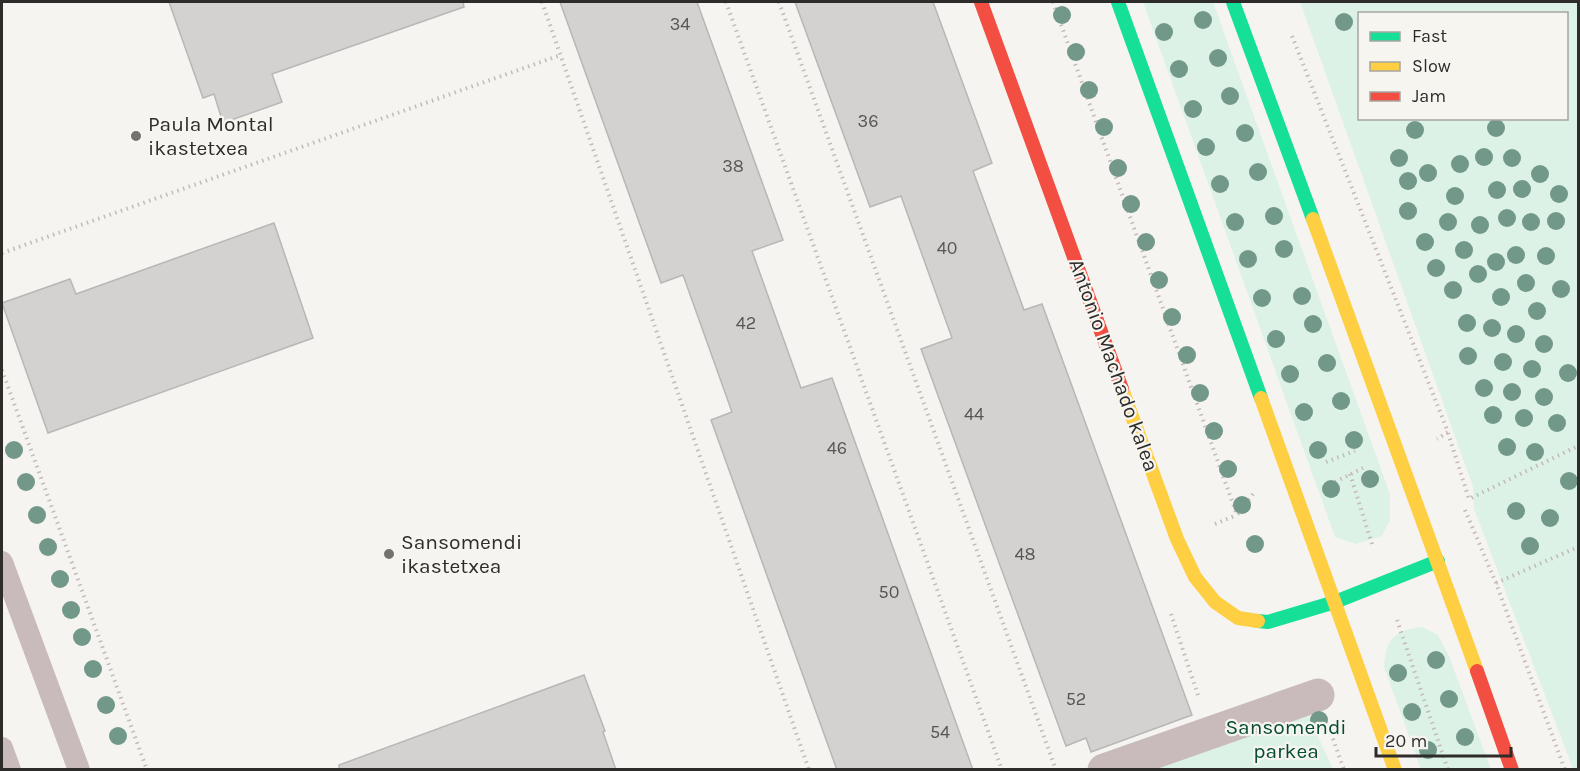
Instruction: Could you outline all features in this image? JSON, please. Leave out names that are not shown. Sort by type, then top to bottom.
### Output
[{"type":"main road","name":"Antonio Machado kalea","points":[[981,2],[1177,539],[1195,577],[1215,602],[1238,618],[1268,622],[1335,602],[1438,561]]},
{"type":"main road","points":[[1118,2],[1395,770]]},
{"type":"main road","points":[[1233,2],[1438,561],[1512,770]]},
{"type":"street","points":[[1104,770],[1318,696]]},
{"type":"lane","points":[[2,562],[79,770]]},
{"type":"lane","points":[[2,748],[10,770]]},
{"type":"path","points":[[542,2],[809,770]]},
{"type":"path","points":[[726,2],[1002,770]]},
{"type":"path","points":[[779,2],[1056,770]]},
{"type":"path","points":[[2,253],[561,56]]},
{"type":"path","points":[[2,369],[147,770]]},
{"type":"path","points":[[1448,432],[1469,499],[1578,446]]},
{"type":"path","points":[[1565,770],[1496,583],[1578,547]]},
{"type":"path","points":[[1170,614],[1211,733]]},
{"type":"green space","points":[[1143,2],[1213,2],[1390,494],[1390,520],[1382,536],[1356,544],[1335,537]]},
{"type":"green space","points":[[1300,2],[1578,2],[1578,769],[1573,769],[1474,509],[1473,487]]},
{"type":"green space","points":[[1422,627],[1438,635],[1449,656],[1491,769],[1421,769],[1384,667],[1387,649],[1393,637],[1405,630]]},
{"type":"green space","name":"Sansomendi parkea","points":[[1302,702],[1333,769],[1104,770]]},
{"type":"building","points":[[169,2],[463,2],[464,7],[272,74],[282,102],[223,123],[214,94],[203,98]]},
{"type":"building","points":[[560,2],[697,2],[783,240],[752,251],[801,388],[832,378],[973,770],[837,770],[711,420],[732,412],[683,275],[661,283]]},
{"type":"building","points":[[795,2],[933,2],[992,163],[973,171],[1024,310],[1042,304],[1192,715],[1091,752],[1086,738],[1066,746],[921,349],[952,338],[901,196],[870,207]]},
{"type":"building","points":[[274,223],[313,338],[48,433],[2,303],[70,279],[76,294]]},
{"type":"building","points":[[584,675],[605,731],[603,732],[616,770],[339,770],[339,765]]},
{"type":"traffic: fast","points":[[1118,2],[1261,398]]},
{"type":"traffic: fast","points":[[1233,2],[1313,219]]},
{"type":"traffic: fast","points":[[1258,621],[1268,622],[1335,602],[1438,561]]},
{"type":"traffic: slow","points":[[1313,219],[1477,671]]},
{"type":"traffic: slow","points":[[1122,389],[1177,539],[1195,577],[1215,602],[1238,618],[1258,621]]},
{"type":"traffic: slow","points":[[1261,398],[1395,770]]},
{"type":"traffic: jam","points":[[981,2],[1122,389]]},
{"type":"traffic: jam","points":[[1477,671],[1512,770]]},
{"type":"place","name":"Paula Montal ikastetxea","points":[[136,136]]},
{"type":"place","name":"Sansomendi ikastetxea","points":[[389,554]]}]
